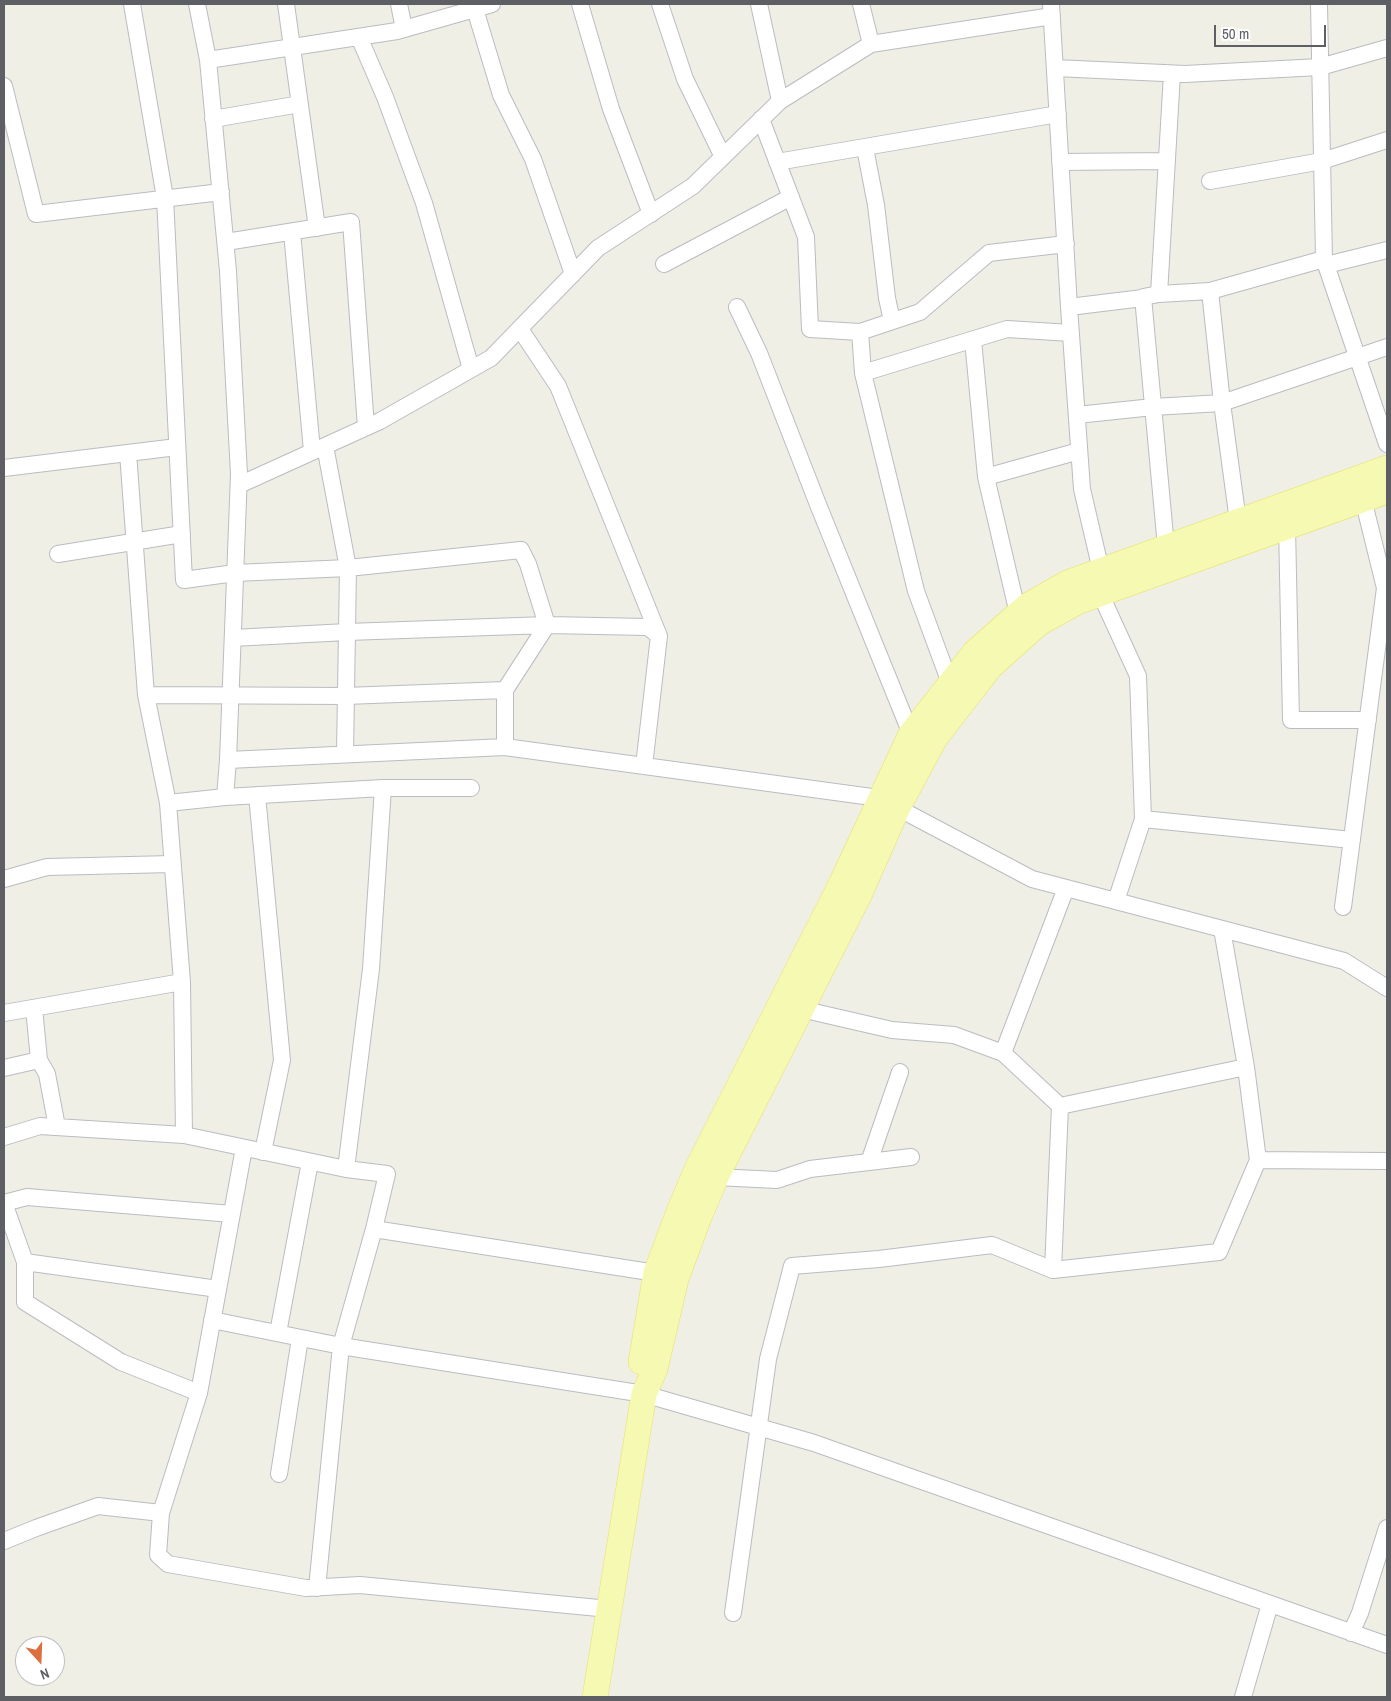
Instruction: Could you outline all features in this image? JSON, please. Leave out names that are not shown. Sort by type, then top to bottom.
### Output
[{"type":"main road","points":[[889,803],[935,738],[990,667],[1039,623],[1166,547],[1387,468]]},
{"type":"main road","points":[[595,1697],[644,1394],[655,1369],[676,1279],[716,1177],[801,1009],[850,888],[889,803],[911,734],[974,652],[1027,606],[1068,583],[1103,585],[1287,526],[1387,490]]},
{"type":"main road","points":[[644,1394],[640,1368],[656,1274],[680,1209],[697,1168],[850,888]]},
{"type":"street","points":[[132,4],[165,198],[184,580],[235,572],[348,568],[522,550],[548,624]]},
{"type":"street","points":[[197,4],[208,60],[226,242],[239,474],[225,797]]},
{"type":"street","points":[[286,4],[317,228]]},
{"type":"street","points":[[399,4],[404,29]]},
{"type":"street","points":[[208,60],[404,29],[492,4]]},
{"type":"street","points":[[580,4],[611,109],[651,214]]},
{"type":"street","points":[[660,4],[685,78],[723,156]]},
{"type":"street","points":[[759,4],[780,101]]},
{"type":"street","points":[[861,4],[871,44]]},
{"type":"street","points":[[1319,4],[1325,262],[1387,444]]},
{"type":"street","points":[[475,9],[500,95],[533,159],[573,274]]},
{"type":"street","points":[[238,485],[380,421],[491,358],[598,248],[693,186],[780,101],[871,44],[1052,10],[1069,307],[1082,489],[1103,585],[1138,676],[1143,819],[1116,901]]},
{"type":"street","points":[[359,37],[385,97],[424,203],[471,369]]},
{"type":"street","points":[[1055,68],[1172,74],[1320,67],[1387,48]]},
{"type":"street","points":[[1166,547],[1153,407],[1151,296],[1167,161],[1172,74]]},
{"type":"street","points":[[4,86],[36,214],[221,192]]},
{"type":"street","points":[[213,118],[300,104]]},
{"type":"street","points":[[778,162],[1058,114]]},
{"type":"street","points":[[761,120],[806,237],[810,329],[860,332],[892,322],[920,312],[989,253],[1066,244]]},
{"type":"street","points":[[1210,181],[1322,161],[1387,140]]},
{"type":"street","points":[[865,148],[876,205],[887,298],[892,322]]},
{"type":"street","points":[[1060,162],[1167,161]]},
{"type":"street","points":[[664,264],[790,197]]},
{"type":"street","points":[[226,242],[351,222],[366,427]]},
{"type":"street","points":[[292,232],[319,449],[348,568],[345,754]]},
{"type":"street","points":[[1069,307],[1151,296],[1210,291],[1325,262],[1387,250]]},
{"type":"street","points":[[1210,291],[1222,403],[1238,521]]},
{"type":"street","points":[[737,307],[759,353],[911,734]]},
{"type":"street","points":[[520,328],[558,386],[659,636],[644,766]]},
{"type":"street","points":[[863,373],[1007,329],[1071,333]]},
{"type":"street","points":[[860,332],[863,373],[916,591],[950,683]]},
{"type":"street","points":[[973,340],[986,477],[1018,614]]},
{"type":"street","points":[[1077,415],[1153,407],[1222,403],[1387,347]]},
{"type":"street","points":[[4,468],[177,447]]},
{"type":"street","points":[[986,477],[1079,451]]},
{"type":"street","points":[[128,453],[146,695],[168,803],[182,982],[184,1135]]},
{"type":"street","points":[[1343,907],[1385,588],[1363,499]]},
{"type":"street","points":[[1287,526],[1291,720],[1368,720]]},
{"type":"street","points":[[58,554],[182,534]]},
{"type":"street","points":[[232,638],[548,624],[648,627],[659,636]]},
{"type":"street","points":[[505,748],[505,690],[548,624]]},
{"type":"street","points":[[146,695],[345,696],[505,690]]},
{"type":"street","points":[[228,760],[505,748],[644,766],[889,803],[1032,879],[1344,961],[1387,988]]},
{"type":"street","points":[[168,803],[225,797],[383,788],[471,788]]},
{"type":"street","points":[[346,1169],[371,969],[383,788]]},
{"type":"street","points":[[257,795],[282,1060],[263,1152]]},
{"type":"street","points":[[1143,819],[1352,840]]},
{"type":"street","points":[[4,878],[47,867],[172,864]]},
{"type":"street","points":[[1003,1053],[1066,888]]},
{"type":"street","points":[[733,1613],[768,1359],[792,1266],[880,1259],[992,1245],[1053,1270],[1219,1252],[1258,1160],[1246,1067],[1222,929]]},
{"type":"street","points":[[4,1013],[182,982]]},
{"type":"street","points":[[34,1008],[39,1060],[47,1074],[57,1127]]},
{"type":"street","points":[[801,1009],[892,1030],[954,1035],[1003,1053],[1060,1106],[1053,1270]]},
{"type":"street","points":[[4,1068],[39,1060]]},
{"type":"street","points":[[1060,1106],[1246,1067]]},
{"type":"street","points":[[869,1162],[900,1072]]},
{"type":"street","points":[[4,1137],[40,1126],[184,1135],[346,1169],[387,1174],[374,1229],[341,1346],[317,1588]]},
{"type":"street","points":[[244,1148],[199,1393],[161,1513],[158,1555],[168,1564],[306,1588],[360,1585],[609,1609]]},
{"type":"street","points":[[716,1177],[777,1180],[810,1169],[911,1157]]},
{"type":"street","points":[[1258,1160],[1387,1161]]},
{"type":"street","points":[[278,1333],[310,1162]]},
{"type":"street","points":[[199,1393],[121,1362],[25,1302],[25,1262],[4,1204],[13,1200],[27,1198],[232,1214]]},
{"type":"street","points":[[374,1229],[656,1274]]},
{"type":"street","points":[[25,1262],[218,1289]]},
{"type":"street","points":[[212,1320],[341,1346],[644,1394],[814,1443],[1387,1645]]},
{"type":"street","points":[[279,1474],[300,1338]]},
{"type":"street","points":[[4,1541],[98,1506],[161,1513]]},
{"type":"street","points":[[1351,1633],[1360,1613],[1387,1528]]},
{"type":"street","points":[[1244,1697],[1270,1604]]}]
